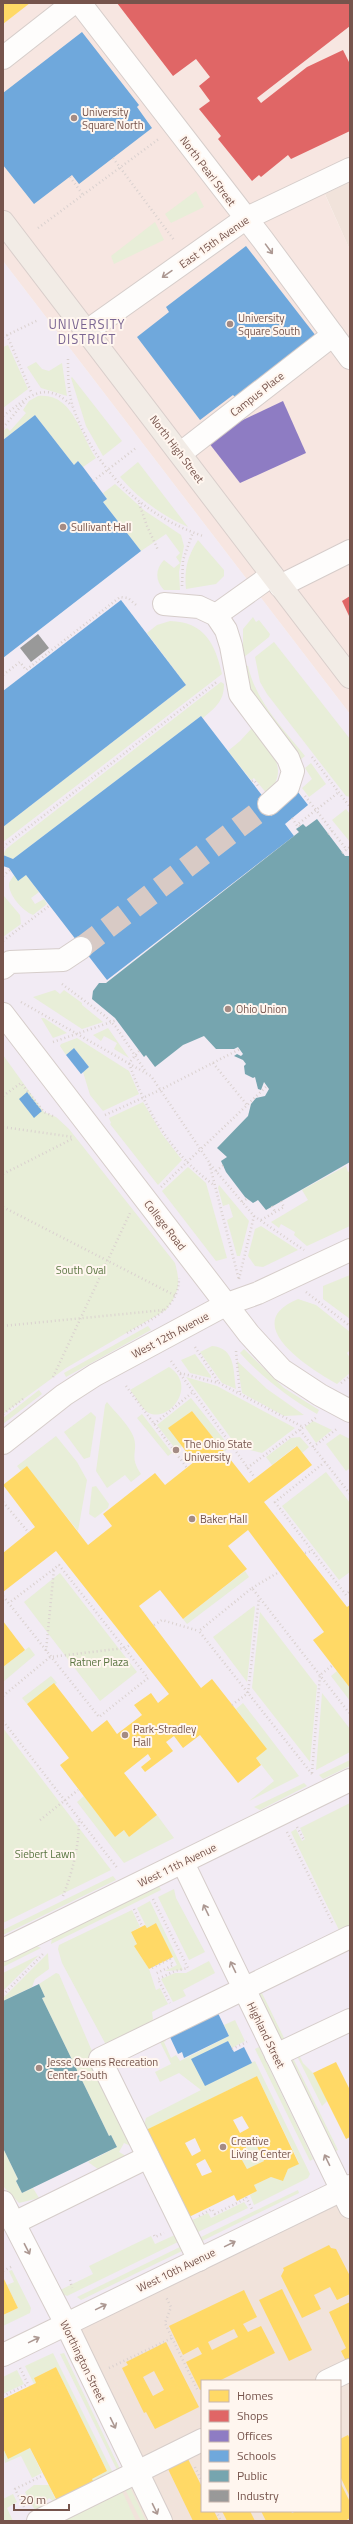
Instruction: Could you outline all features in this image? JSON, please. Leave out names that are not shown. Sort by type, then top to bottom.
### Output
[{"type":"main road","name":"North High Street","points":[[3,222],[181,453],[350,677]]},
{"type":"street","points":[[3,58],[73,3]]},
{"type":"street","name":"North Pearl Street","points":[[80,3],[350,358]]},
{"type":"street","name":"East 15th Avenue","points":[[87,331],[245,219],[350,169]]},
{"type":"street","name":"Campus Place","points":[[181,453],[333,335]]},
{"type":"street","points":[[216,615],[276,580],[350,551]]},
{"type":"street","points":[[164,604],[199,607],[216,615],[226,630],[231,646],[241,696],[288,758],[293,771],[292,780],[288,787],[269,804]]},
{"type":"street","points":[[7,965],[34,959],[63,960],[81,948]]},
{"type":"street","name":"College Road","points":[[3,1014],[227,1304],[282,1370],[320,1395],[344,1419]]},
{"type":"street","name":"West 12th Avenue","points":[[3,1443],[79,1385],[227,1304],[258,1293],[350,1250]]},
{"type":"street","name":"West 11th Avenue","points":[[3,1950],[350,1780]]},
{"type":"street","name":"Highland Street","points":[[182,1862],[276,2055],[347,2195]]},
{"type":"street","points":[[199,2260],[100,2059],[346,1939]]},
{"type":"street","points":[[276,2055],[350,2020]]},
{"type":"street","points":[[14,2223],[148,2156]]},
{"type":"street","name":"West 10th Avenue","points":[[11,2361],[66,2324],[199,2260],[347,2195]]},
{"type":"street","name":"Worthington Street","points":[[3,2202],[66,2324],[160,2521]]},
{"type":"street","points":[[329,2380],[350,2370]]},
{"type":"street","points":[[38,2521],[201,2440]]},
{"type":"path","points":[[38,228],[175,126]]},
{"type":"path","points":[[113,158],[174,240]]},
{"type":"path","points":[[70,177],[84,195]]},
{"type":"path","points":[[3,336],[38,320]]},
{"type":"path","points":[[7,335],[32,394]]},
{"type":"path","points":[[68,359],[73,407],[90,443],[108,469],[139,502],[156,516],[203,536]]},
{"type":"path","points":[[3,416],[32,394],[42,392],[54,392],[73,407]]},
{"type":"path","points":[[3,428],[27,398]]},
{"type":"path","points":[[93,481],[136,448]]},
{"type":"path","points":[[139,502],[147,526],[158,550]]},
{"type":"path","points":[[182,592],[182,566],[192,532]]},
{"type":"path","points":[[3,675],[20,662],[26,670],[120,597],[128,598],[136,605]]},
{"type":"path","points":[[3,847],[220,679]]},
{"type":"path","points":[[312,757],[350,807]]},
{"type":"path","points":[[292,780],[347,850]]},
{"type":"path","points":[[292,818],[299,827],[298,824],[339,792]]},
{"type":"path","points":[[344,800],[350,801]]},
{"type":"path","points":[[328,834],[332,831]]},
{"type":"path","points":[[342,853],[350,847]]},
{"type":"path","points":[[3,876],[10,870]]},
{"type":"path","points":[[3,941],[49,906]]},
{"type":"path","points":[[62,984],[112,1023],[160,1090],[208,1162],[254,1216],[304,1250]]},
{"type":"path","points":[[21,1002],[147,1073]]},
{"type":"path","points":[[53,1042],[112,1023],[117,1020]]},
{"type":"path","points":[[101,1116],[160,1090],[240,1049]]},
{"type":"path","points":[[129,1063],[139,1051]]},
{"type":"path","points":[[129,1063],[143,1098],[160,1128],[187,1162],[215,1185]]},
{"type":"path","points":[[212,1063],[247,1105]]},
{"type":"path","points":[[3,1096],[21,1083],[44,1112],[60,1121]]},
{"type":"path","points":[[157,1190],[267,1086]]},
{"type":"path","points":[[3,1127],[75,1137]]},
{"type":"path","points":[[72,1133],[80,1143]]},
{"type":"path","points":[[3,1174],[75,1137]]},
{"type":"path","points":[[208,1162],[239,1280],[254,1216]]},
{"type":"path","points":[[216,1171],[224,1165]]},
{"type":"path","points":[[242,1202],[248,1198]]},
{"type":"path","points":[[260,1220],[284,1207],[281,1201]]},
{"type":"path","points":[[272,1206],[275,1212]]},
{"type":"path","points":[[3,1207],[176,1296]]},
{"type":"path","points":[[60,1372],[53,1377],[132,1209],[136,1215]]},
{"type":"path","points":[[120,1337],[166,1310],[176,1296],[180,1279],[178,1274]]},
{"type":"path","points":[[305,1291],[350,1326]]},
{"type":"path","points":[[3,1326],[166,1310]]},
{"type":"path","points":[[195,1347],[219,1383]]},
{"type":"path","points":[[236,1350],[240,1395]]},
{"type":"path","points":[[171,1361],[255,1478]]},
{"type":"path","points":[[180,1373],[219,1383],[303,1427]]},
{"type":"path","points":[[336,1388],[350,1376]]},
{"type":"path","points":[[126,1386],[187,1468]]},
{"type":"path","points":[[154,1424],[193,1392]]},
{"type":"path","points":[[247,1468],[317,1417]]},
{"type":"path","points":[[314,1447],[344,1419]]},
{"type":"path","points":[[300,1430],[350,1493]]},
{"type":"path","points":[[325,1462],[275,1502],[346,1595],[350,1592]]},
{"type":"path","points":[[3,1502],[29,1533]]},
{"type":"path","points":[[304,1553],[312,1551]]},
{"type":"path","points":[[3,1596],[9,1604],[46,1651],[50,1657],[99,1718],[148,1678],[59,1565],[9,1604]]},
{"type":"path","points":[[46,1651],[54,1568]]},
{"type":"path","points":[[199,1631],[252,1588],[279,1572]]},
{"type":"path","points":[[252,1588],[350,1714]]},
{"type":"path","points":[[232,1705],[248,1693],[259,1597]]},
{"type":"path","points":[[154,1625],[162,1620],[199,1631],[312,1774],[320,1675],[332,1665]]},
{"type":"path","points":[[3,1696],[50,1657],[125,1648],[130,1645]]},
{"type":"path","points":[[3,1720],[118,1869]]},
{"type":"path","points":[[40,1820],[78,1790]]},
{"type":"path","points":[[63,1896],[74,1868],[79,1841],[79,1819]]},
{"type":"path","points":[[297,1826],[304,1840]]},
{"type":"path","points":[[287,1831],[346,1939]]},
{"type":"path","points":[[152,1897],[188,1968],[175,1971],[158,1979]]},
{"type":"path","points":[[132,1906],[142,1926]]},
{"type":"path","points":[[3,1995],[46,1951]]},
{"type":"path","points":[[155,1974],[173,1965],[170,1959],[152,1968],[155,1974],[158,1979],[170,2004]]},
{"type":"path","points":[[232,2049],[250,2041]]},
{"type":"path","points":[[246,2197],[252,2209]]},
{"type":"path","points":[[3,2271],[13,2266]]},
{"type":"path","points":[[165,2295],[171,2307],[165,2323],[198,2391]]},
{"type":"path","points":[[108,2368],[172,2338]]},
{"type":"path","points":[[3,2396],[28,2385],[11,2361]]},
{"type":"path","points":[[21,2501],[15,2489],[44,2475]]},
{"type":"path","points":[[216,2512],[221,2521]]},
{"type":"shaded area","points":[[3,3],[350,3],[350,158],[316,175],[350,250],[350,714],[3,261]]},
{"type":"shaded area","points":[[350,182],[350,250],[325,194]]},
{"type":"shaded area","name":"The Ohio State University","points":[[3,261],[350,714],[350,2186],[66,2324],[136,2472],[38,2521],[3,2521]]},
{"type":"shaded area","points":[[350,2186],[350,2521],[38,2521],[66,2324]]},
{"type":"green space","points":[[196,191],[204,207],[171,223],[165,214]]},
{"type":"green space","points":[[155,222],[164,240],[114,264],[111,256]]},
{"type":"green space","points":[[8,345],[28,389],[3,408],[3,347]]},
{"type":"green space","points":[[36,362],[42,369],[49,371],[62,363],[67,396],[41,388],[27,367]]},
{"type":"green space","points":[[72,377],[122,441],[103,456],[86,426],[71,378]]},
{"type":"green space","points":[[38,396],[50,397],[60,401],[68,408],[96,458],[83,467],[78,461],[74,465],[35,415],[3,440],[3,431],[7,428],[10,431],[26,413],[23,410],[29,401]]},
{"type":"green space","points":[[138,462],[188,527],[151,506],[120,477]]},
{"type":"green space","points":[[115,484],[145,511],[181,535],[184,546],[179,572],[180,590],[164,590],[159,583],[157,575],[159,567],[164,560],[174,568],[180,563],[176,557],[180,553],[166,534],[141,551],[103,502],[107,499],[103,493]]},
{"type":"green space","points":[[198,540],[224,570],[224,576],[216,584],[186,589],[185,576],[187,564],[191,552]]},
{"type":"green space","points":[[253,617],[256,622],[259,620],[270,634],[269,637],[243,658],[243,629]]},
{"type":"green space","points":[[170,621],[182,622],[191,625],[200,630],[206,636],[216,653],[222,674],[3,842],[3,827],[186,685],[147,633],[157,625]]},
{"type":"green space","points":[[274,642],[350,739],[350,797],[346,796],[267,694],[260,682],[255,657]]},
{"type":"green space","points":[[244,665],[248,666],[257,691],[271,714],[305,756],[299,761],[252,698]]},
{"type":"green space","points":[[221,682],[224,684],[224,690],[221,699],[203,718],[201,716],[13,859],[3,855],[6,849]]},
{"type":"green space","points":[[252,728],[271,752],[278,767],[278,776],[274,785],[267,794],[254,778],[251,780],[228,751]]},
{"type":"green space","points":[[311,763],[326,784],[309,797],[302,788],[312,779],[305,768]]},
{"type":"green space","points":[[346,809],[350,814],[350,842],[332,820]]},
{"type":"green space","points":[[14,875],[26,875],[39,892],[31,898],[35,904],[44,899],[47,904],[33,915],[17,902],[9,888],[9,883]]},
{"type":"green space","points":[[4,896],[20,915],[21,924],[3,937]]},
{"type":"green space","points":[[55,990],[60,994],[64,990],[82,1003],[82,1005],[103,1022],[82,1029],[33,997]]},
{"type":"green space","points":[[41,1018],[44,1018],[67,1033],[53,1038]]},
{"type":"green space","points":[[108,1028],[129,1058],[114,1049],[117,1043],[104,1036],[101,1041],[93,1035]]},
{"type":"green space","points":[[77,1038],[129,1071],[139,1094],[103,1111],[90,1095],[83,1072],[89,1067],[74,1048],[66,1055],[60,1046],[61,1044]]},
{"type":"green space","name":"South Oval","points":[[3,1055],[44,1112],[56,1117],[69,1129],[175,1263],[178,1277],[178,1288],[174,1298],[166,1310],[66,1368],[3,1414]]},
{"type":"green space","points":[[143,1102],[162,1134],[182,1160],[158,1185],[110,1124],[109,1118]]},
{"type":"green space","points":[[346,1166],[348,1172],[350,1171],[350,1226],[307,1246],[294,1235],[295,1232],[281,1224],[279,1228],[271,1222],[308,1200],[302,1190]]},
{"type":"green space","points":[[188,1167],[206,1183],[227,1258],[216,1261],[162,1191]]},
{"type":"green space","points":[[219,1185],[249,1221],[240,1256],[237,1256],[227,1220],[233,1217],[229,1204],[223,1206],[218,1188]]},
{"type":"green space","points":[[261,1226],[298,1250],[263,1267],[255,1266],[248,1256],[255,1229]]},
{"type":"green space","points":[[350,1275],[350,1319],[323,1299],[323,1286]]},
{"type":"green space","points":[[298,1299],[316,1305],[350,1332],[350,1350],[347,1353],[350,1358],[350,1373],[337,1384],[311,1368],[297,1357],[285,1345],[277,1333],[275,1321],[281,1309]]},
{"type":"green space","points":[[148,1326],[151,1330],[66,1377],[64,1373]]},
{"type":"green space","points":[[212,1346],[220,1348],[229,1356],[232,1362],[236,1389],[222,1383],[200,1352]]},
{"type":"green space","points":[[244,1349],[284,1388],[319,1410],[317,1414],[266,1379],[240,1353]]},
{"type":"green space","points":[[195,1354],[211,1378],[190,1373],[181,1360]]},
{"type":"green space","points":[[237,1361],[267,1389],[304,1415],[284,1416],[242,1393]]},
{"type":"green space","points":[[169,1367],[178,1375],[181,1384],[181,1393],[177,1402],[164,1413],[155,1415],[147,1412],[130,1390]]},
{"type":"green space","points":[[186,1377],[217,1386],[295,1428],[262,1453],[242,1448],[233,1441]]},
{"type":"green space","points":[[39,1390],[42,1394],[3,1424],[3,1418]]},
{"type":"green space","points":[[191,1398],[230,1447],[224,1452],[192,1411],[169,1428],[182,1446],[177,1451],[157,1425]]},
{"type":"green space","points":[[107,1402],[132,1433],[135,1443],[135,1463],[141,1474],[131,1482],[125,1475],[107,1488],[96,1471],[105,1405]]},
{"type":"green space","points":[[91,1412],[96,1417],[90,1457],[84,1459],[64,1432]]},
{"type":"green space","points":[[142,1414],[172,1453],[168,1456],[137,1418]]},
{"type":"green space","points":[[313,1421],[332,1430],[316,1443],[305,1427]]},
{"type":"green space","points":[[340,1434],[350,1439],[350,1468],[346,1471],[326,1444]]},
{"type":"green space","points":[[56,1436],[77,1462],[87,1480],[78,1531],[27,1467],[21,1471],[17,1466]]},
{"type":"green space","points":[[300,1437],[309,1447],[302,1453],[296,1446],[272,1465],[266,1457],[291,1438]]},
{"type":"green space","points":[[326,1472],[350,1503],[350,1572],[339,1580],[282,1506]]},
{"type":"green space","points":[[96,1486],[109,1504],[108,1508],[95,1518],[89,1514],[92,1487]]},
{"type":"green space","points":[[245,1571],[249,1577],[187,1624],[183,1619]]},
{"type":"green space","name":"Ratner Plaza","points":[[60,1573],[137,1672],[100,1701],[24,1602]]},
{"type":"green space","points":[[254,1606],[255,1607],[247,1682],[213,1637]]},
{"type":"green space","points":[[260,1612],[317,1686],[310,1762],[252,1688]]},
{"type":"green space","points":[[29,1647],[35,1655],[3,1682],[3,1667]]},
{"type":"green space","points":[[337,1671],[350,1688],[350,1701],[331,1676]]},
{"type":"green space","points":[[51,1676],[57,1683],[27,1704],[22,1698]]},
{"type":"green space","points":[[322,1693],[350,1729],[350,1752],[316,1770]]},
{"type":"green space","points":[[243,1703],[299,1776],[249,1801],[274,1781],[256,1758],[266,1749],[236,1709]]},
{"type":"green space","name":"Siebert Lawn","points":[[3,1728],[111,1870],[3,1923]]},
{"type":"green space","points":[[350,1760],[350,1766],[323,1779],[319,1775]]},
{"type":"green space","points":[[304,1783],[307,1786],[260,1810],[254,1807]]},
{"type":"green space","points":[[84,1796],[115,1837],[124,1830],[129,1837],[157,1815],[174,1838],[124,1863],[77,1802]]},
{"type":"green space","points":[[350,1803],[350,1925],[339,1930],[291,1832],[296,1829],[302,1841],[305,1839],[300,1828]]},
{"type":"green space","points":[[113,1876],[116,1880],[3,1935],[3,1930]]},
{"type":"green space","points":[[159,1886],[161,1890],[51,1944],[52,1938]]},
{"type":"green space","points":[[174,1889],[176,1898],[205,1952],[189,1960],[158,1897]]},
{"type":"green space","points":[[150,1901],[183,1970],[165,1971],[177,1965],[156,1923],[147,1928],[137,1908]]},
{"type":"green space","points":[[132,1910],[140,1927],[131,1932],[137,1944],[134,1946],[149,1969],[156,1990],[160,1988],[168,2004],[152,2012],[153,2019],[150,2023],[110,2043],[105,2043],[62,1963],[58,1949],[59,1945]]},
{"type":"green space","points":[[37,1946],[41,1948],[3,1967],[3,1962]]},
{"type":"green space","points":[[48,1953],[49,1969],[35,1979],[32,1987],[3,2001],[3,1998]]},
{"type":"green space","points":[[39,1955],[3,1991],[3,1973]]},
{"type":"green space","points":[[209,1961],[215,1973],[183,1990],[186,1996],[173,2002],[161,1979],[175,1973],[186,1973]]},
{"type":"green space","points":[[56,1973],[59,1974],[133,2147],[124,2143],[119,2152],[128,2157],[102,2172],[88,2162],[117,2147],[111,2135],[109,2136],[42,1998],[45,1997],[39,1984]]},
{"type":"green space","points":[[259,1987],[287,2044],[281,2043],[256,1993]]},
{"type":"green space","points":[[235,2020],[245,2041],[232,2048],[228,2041],[192,2059],[205,2085],[255,2061],[310,2174],[308,2178],[254,2205],[250,2195],[257,2191],[254,2185],[271,2177],[283,2180],[288,2169],[299,2163],[257,2076],[147,2130],[144,2125],[146,2118],[201,2090],[179,2073],[160,2082],[155,2072],[171,2064],[159,2040],[163,2034],[166,2041],[164,2042],[171,2058],[176,2055],[180,2061],[229,2036],[224,2025]]},
{"type":"green space","points":[[259,2047],[313,2159],[310,2161],[255,2049]]},
{"type":"green space","points":[[298,2053],[303,2063],[313,2073],[327,2101],[322,2106],[296,2054]]},
{"type":"green space","points":[[292,2056],[338,2150],[334,2152],[290,2061]]},
{"type":"green space","points":[[252,2136],[264,2161],[247,2169],[242,2160],[250,2155],[243,2141]]},
{"type":"green space","points":[[3,2148],[18,2179],[16,2181],[22,2193],[33,2188],[39,2198],[19,2203],[3,2186]]},
{"type":"green space","points":[[298,2190],[299,2193],[202,2241],[201,2237]]},
{"type":"green space","points":[[244,2202],[248,2208],[194,2234],[188,2222],[208,2213],[211,2218]]},
{"type":"green space","points":[[177,2234],[180,2241],[67,2296],[65,2295],[55,2299],[52,2294],[93,2274],[89,2266],[151,2236],[155,2244]]},
{"type":"green space","points":[[182,2246],[182,2251],[81,2300],[77,2297]]},
{"type":"green space","points":[[12,2270],[31,2308],[30,2313],[3,2326],[3,2315],[18,2308],[7,2285],[14,2282],[9,2271]]},
{"type":"green space","points":[[53,2353],[113,2473],[83,2493],[92,2479],[107,2471],[56,2367],[34,2378],[36,2383],[34,2384],[25,2366]]},
{"type":"green space","points":[[64,2353],[119,2467],[119,2474],[60,2354]]},
{"type":"green space","points":[[17,2370],[24,2384],[3,2394],[3,2377]]},
{"type":"green space","points":[[3,2448],[8,2458],[30,2448],[42,2473],[32,2478],[21,2456],[5,2463]]},
{"type":"green space","points":[[34,2485],[49,2485],[58,2505],[49,2498],[36,2512],[25,2492]]},
{"type":"green space","points":[[130,2487],[146,2521],[141,2521],[125,2489]]},
{"type":"green space","points":[[122,2491],[136,2521],[61,2521]]},
{"type":"green space","points":[[13,2494],[17,2502],[7,2508],[13,2521],[3,2521],[3,2499]]},
{"type":"building: Homes","points":[[3,3],[30,3],[3,24]]},
{"type":"building: Homes","points":[[192,1411],[249,1483],[297,1446],[312,1465],[264,1502],[347,1607],[350,1605],[350,1688],[313,1640],[324,1632],[248,1530],[228,1546],[247,1569],[183,1619],[160,1590],[139,1606],[201,1688],[212,1679],[267,1749],[256,1758],[261,1765],[238,1783],[200,1735],[183,1748],[174,1736],[166,1742],[173,1751],[145,1772],[141,1767],[151,1759],[148,1754],[124,1773],[157,1815],[129,1837],[124,1830],[115,1837],[60,1765],[69,1758],[27,1704],[54,1683],[92,1732],[107,1720],[117,1734],[142,1715],[134,1705],[151,1693],[158,1703],[169,1694],[56,1551],[3,1592],[3,1553],[35,1527],[3,1485],[27,1466],[88,1545],[112,1526],[103,1514],[155,1473],[165,1485],[194,1462],[168,1428]]},
{"type":"building: Homes","points":[[3,1621],[25,1650],[3,1667]]},
{"type":"building: Homes","points":[[156,1923],[173,1957],[149,1969],[134,1946],[137,1944],[131,1932],[145,1925],[147,1928]]},
{"type":"building: Homes","points":[[336,2062],[350,2090],[350,2137],[346,2139],[313,2073]]},
{"type":"building: Homes","name":"Creative Living Center","points":[[257,2076],[299,2164],[288,2169],[283,2181],[271,2177],[254,2185],[257,2191],[237,2201],[234,2195],[189,2217],[146,2130]],"holes":[[[242,2116],[249,2128],[240,2133],[233,2120]],[[252,2136],[264,2161],[247,2169],[242,2160],[250,2156],[243,2141]],[[195,2138],[201,2151],[192,2156],[185,2143]],[[205,2159],[212,2172],[202,2176],[196,2164]]]},
{"type":"building: Homes","points":[[329,2245],[331,2248],[336,2249],[350,2276],[350,2294],[337,2300],[330,2287],[314,2295],[321,2309],[302,2318],[281,2276],[284,2270],[283,2268]]},
{"type":"building: Homes","points":[[3,2277],[18,2308],[3,2315]]},
{"type":"building: Homes","points":[[282,2289],[312,2350],[289,2361],[259,2300]]},
{"type":"building: Homes","points":[[244,2290],[257,2317],[243,2324],[248,2332],[261,2326],[275,2353],[221,2380],[201,2380],[200,2390],[186,2362],[202,2354],[198,2347],[183,2355],[169,2326]],"holes":[[[234,2329],[238,2337],[212,2350],[208,2342]]]},
{"type":"building: Homes","points":[[350,2302],[350,2362],[347,2363],[341,2351],[346,2348],[329,2312]]},
{"type":"building: Homes","points":[[166,2342],[199,2407],[155,2429],[146,2412],[144,2413],[122,2368],[128,2365],[126,2362]],"holes":[[[154,2371],[164,2390],[153,2396],[143,2377]]]},
{"type":"building: Homes","points":[[56,2367],[107,2471],[92,2479],[94,2483],[57,2501],[30,2448],[8,2459],[3,2448],[3,2399],[36,2383],[34,2378]]},
{"type":"building: Homes","points":[[348,2435],[350,2439],[350,2497],[341,2478],[341,2438]]},
{"type":"building: Homes","points":[[188,2459],[201,2485],[201,2512],[214,2512],[219,2521],[193,2521],[168,2469]]},
{"type":"building: Homes","points":[[341,2484],[350,2502],[350,2518],[345,2521],[266,2521],[262,2512],[341,2512]]},
{"type":"building: Homes","points":[[222,2512],[250,2512],[255,2521],[227,2521]]},
{"type":"building: Shops","points":[[117,3],[350,3],[350,26],[257,98],[261,103],[307,67],[343,50],[350,64],[350,131],[291,159],[288,155],[261,177],[259,175],[252,181],[218,139],[221,136],[199,109],[210,101],[199,86],[210,77],[196,59],[173,76]]},
{"type":"building: Shops","points":[[350,596],[350,618],[342,601]]},
{"type":"building: Offices","points":[[283,401],[306,453],[240,483],[205,438]]},
{"type":"building: Schools","name":"University Square North","points":[[82,32],[139,105],[137,107],[152,128],[79,184],[72,175],[34,204],[3,165],[3,93]]},
{"type":"building: Schools","name":"University Square South","points":[[246,246],[316,336],[236,398],[233,395],[200,420],[137,337],[169,312],[166,307]]},
{"type":"building: Schools","name":"Sullivant Hall","points":[[35,415],[74,465],[78,461],[83,467],[107,499],[103,502],[141,551],[3,658],[3,440]]},
{"type":"building: Schools","points":[[121,600],[186,685],[3,827],[3,691]]},
{"type":"building: Schools","points":[[201,716],[274,811],[298,792],[308,805],[285,824],[294,836],[107,980],[26,875],[18,881],[9,868],[3,866],[3,855],[13,859]]},
{"type":"building: Schools","points":[[74,1048],[89,1067],[81,1074],[66,1055]]},
{"type":"building: Schools","points":[[27,1092],[42,1111],[34,1118],[19,1099]]},
{"type":"building: Schools","points":[[217,2011],[229,2036],[184,2058],[182,2052],[178,2054],[170,2037],[173,2036],[171,2030]]},
{"type":"building: Schools","points":[[228,2041],[234,2052],[244,2047],[252,2063],[205,2086],[191,2059]]},
{"type":"building: Public","name":"Ohio Union","points":[[317,819],[345,856],[350,856],[350,1162],[266,1210],[258,1200],[253,1203],[245,1197],[226,1172],[221,1161],[227,1157],[217,1148],[248,1116],[251,1104],[256,1098],[265,1096],[269,1089],[264,1082],[261,1090],[258,1089],[255,1077],[253,1078],[245,1074],[244,1066],[246,1064],[243,1060],[234,1056],[237,1054],[241,1056],[243,1054],[238,1047],[234,1049],[216,1049],[204,1036],[183,1045],[155,1067],[146,1055],[144,1057],[115,1018],[92,999],[93,991],[99,983],[106,983],[299,832],[296,829],[303,824],[306,827]]},
{"type":"building: Public","name":"Jesse Owens Recreation Center South","points":[[39,1984],[45,1997],[42,1998],[109,2136],[111,2135],[117,2147],[22,2193],[16,2181],[18,2179],[3,2148],[3,2001]]},
{"type":"building: Industry","points":[[38,634],[49,648],[31,662],[20,648]]},
{"type":"tunnel","points":[[81,948],[269,804]]},
{"type":"place","name":"University Square North","points":[[74,118]]},
{"type":"place","name":"University Square South","points":[[230,324]]},
{"type":"place","name":"Sullivant Hall","points":[[63,527]]},
{"type":"place","name":"Ohio Union","points":[[228,1009]]},
{"type":"place","name":"The Ohio State University","points":[[176,1450]]},
{"type":"place","name":"Baker Hall","points":[[192,1519]]},
{"type":"place","name":"Park-Stradley Hall","points":[[125,1735]]},
{"type":"place","name":"Jesse Owens Recreation Center South","points":[[39,2068]]},
{"type":"place","name":"Creative Living Center","points":[[223,2147]]},
{"type":"district","name":"UNIVERSITY DISTRICT","points":[[87,332]]}]
